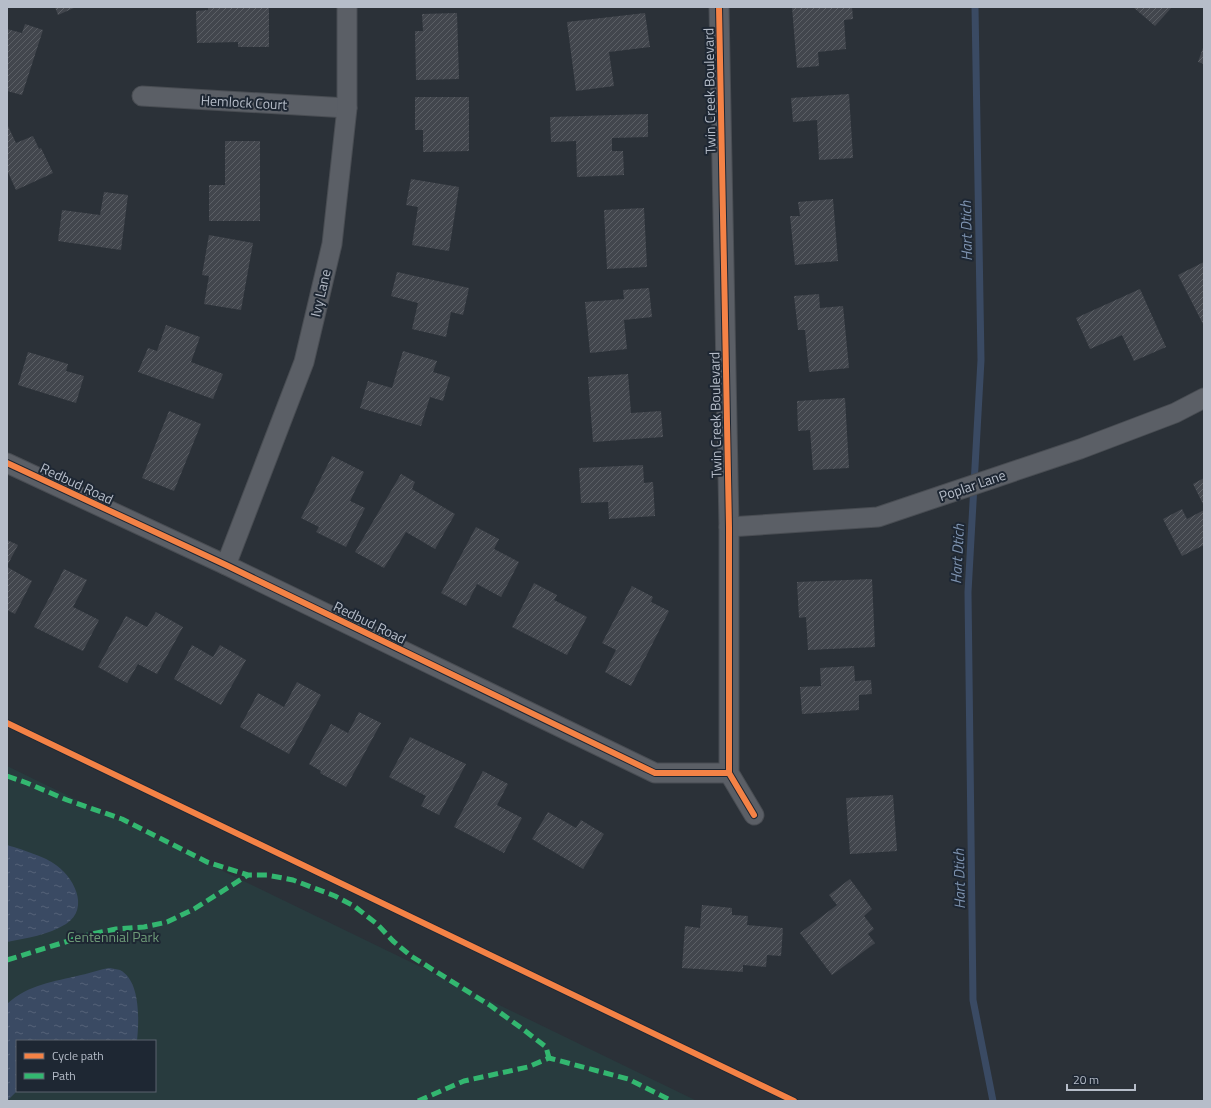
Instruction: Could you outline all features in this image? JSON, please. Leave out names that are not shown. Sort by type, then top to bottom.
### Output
[{"type":"street","name":"Ivy Lane","points":[[226,565],[304,362],[332,244],[347,108],[347,7]]},
{"type":"street","name":"Twin Creek Boulevard","points":[[719,7],[729,527],[729,773]]},
{"type":"street","name":"Hemlock Court","points":[[142,96],[347,108]]},
{"type":"street","name":"Poplar Lane","points":[[729,527],[878,517],[1080,449],[1175,413],[1204,398]]},
{"type":"street","name":"Redbud Road","points":[[7,463],[226,565],[655,773],[729,773]]},
{"type":"street","points":[[729,773],[754,815]]},
{"type":"green space","name":"Centennial Park","points":[[7,766],[697,1101],[7,1101]]},
{"type":"water","points":[[7,845],[49,861],[60,868],[67,875],[76,892],[78,901],[77,909],[73,917],[66,924],[45,933],[7,942]]},
{"type":"water","points":[[110,968],[120,970],[127,975],[132,983],[138,1013],[137,1040],[16,1040],[16,1092],[7,1101],[7,1004],[15,997],[33,988]]},
{"type":"building","points":[[55,7],[76,7],[58,15]]},
{"type":"building","points":[[208,7],[269,7],[269,47],[238,47],[238,42],[197,43],[196,11],[208,10]]},
{"type":"building","points":[[792,7],[852,7],[853,19],[844,20],[846,49],[818,52],[819,66],[797,68]]},
{"type":"building","points":[[1133,7],[1172,7],[1155,26]]},
{"type":"building","points":[[457,13],[459,79],[416,80],[415,31],[423,31],[422,14]]},
{"type":"building","points":[[645,13],[650,47],[609,52],[614,86],[576,91],[567,22]]},
{"type":"building","points":[[25,24],[43,30],[22,95],[7,91],[7,29],[22,33]]},
{"type":"building","points":[[1204,45],[1204,64],[1198,62]]},
{"type":"building","points":[[849,94],[853,158],[819,160],[817,120],[793,122],[791,98]]},
{"type":"building","points":[[415,97],[469,97],[469,151],[423,152],[423,130],[415,130]]},
{"type":"building","points":[[648,114],[648,137],[612,138],[612,151],[623,151],[624,175],[577,177],[576,141],[551,142],[550,117]]},
{"type":"building","points":[[7,124],[16,143],[33,136],[39,149],[41,148],[53,173],[16,190],[7,170]]},
{"type":"building","points":[[225,141],[260,141],[260,221],[209,221],[209,185],[225,185]]},
{"type":"building","points":[[411,179],[459,187],[449,251],[412,245],[418,207],[406,205]]},
{"type":"building","points":[[104,192],[128,195],[121,250],[58,241],[62,210],[100,215]]},
{"type":"building","points":[[833,199],[838,261],[795,265],[790,216],[800,216],[798,202]]},
{"type":"building","points":[[644,208],[647,267],[607,269],[604,210]]},
{"type":"building","points":[[209,235],[253,243],[241,310],[204,304],[209,276],[202,275]]},
{"type":"building","points":[[1204,262],[1204,326],[1178,275]]},
{"type":"building","points":[[397,272],[469,288],[463,315],[451,312],[446,337],[412,329],[418,303],[391,296]]},
{"type":"building","points":[[649,288],[652,317],[624,320],[627,349],[590,353],[585,302],[624,299],[623,290]]},
{"type":"building","points":[[1140,289],[1166,347],[1134,361],[1122,335],[1090,349],[1076,318]]},
{"type":"building","points":[[819,294],[820,308],[843,306],[849,368],[809,372],[805,330],[798,330],[794,296]]},
{"type":"building","points":[[166,325],[200,337],[191,362],[223,374],[213,399],[138,372],[148,348],[157,351]]},
{"type":"building","points":[[403,351],[437,361],[433,372],[450,377],[443,401],[430,397],[421,426],[360,408],[368,381],[392,388]]},
{"type":"building","points":[[28,352],[68,364],[66,371],[84,376],[76,403],[18,385]]},
{"type":"building","points":[[628,374],[631,413],[661,411],[663,437],[593,442],[588,377]]},
{"type":"building","points":[[845,398],[849,468],[813,470],[810,430],[798,431],[797,401]]},
{"type":"building","points":[[169,411],[201,424],[174,491],[142,478]]},
{"type":"building","points":[[332,456],[364,472],[350,501],[365,508],[346,547],[316,532],[319,527],[301,518]]},
{"type":"building","points":[[643,465],[644,483],[653,482],[655,516],[609,519],[608,502],[581,503],[579,468]]},
{"type":"building","points":[[401,474],[415,482],[412,489],[455,514],[435,549],[406,532],[384,568],[355,552]]},
{"type":"building","points":[[1204,478],[1204,506],[1193,484]]},
{"type":"building","points":[[1182,509],[1187,519],[1204,510],[1204,545],[1182,556],[1163,519]]},
{"type":"building","points":[[476,527],[499,539],[494,549],[519,562],[501,597],[477,584],[466,606],[441,593]]},
{"type":"building","points":[[7,540],[18,545],[7,566]]},
{"type":"building","points":[[7,567],[32,581],[15,614],[7,610]]},
{"type":"building","points":[[64,569],[87,580],[73,607],[99,620],[83,651],[34,627]]},
{"type":"building","points":[[872,579],[875,647],[808,650],[806,617],[799,618],[797,582]]},
{"type":"building","points":[[534,583],[557,595],[554,600],[587,617],[567,655],[512,627]]},
{"type":"building","points":[[632,586],[653,597],[651,602],[669,611],[631,686],[605,672],[616,650],[602,643]]},
{"type":"building","points":[[156,612],[183,627],[157,674],[138,664],[127,683],[98,667],[126,616],[147,627]]},
{"type":"building","points":[[192,645],[213,657],[220,645],[246,660],[221,705],[174,679]]},
{"type":"building","points":[[854,666],[855,681],[871,680],[872,694],[859,695],[859,710],[802,714],[800,687],[821,686],[820,668]]},
{"type":"building","points":[[297,682],[321,695],[289,754],[240,727],[258,693],[284,707]]},
{"type":"building","points":[[359,712],[381,723],[346,787],[320,773],[321,771],[309,764],[331,724],[348,733]]},
{"type":"building","points":[[410,737],[466,764],[439,815],[421,806],[426,796],[389,777]]},
{"type":"building","points":[[483,771],[508,784],[497,805],[522,818],[504,853],[454,827]]},
{"type":"building","points":[[893,795],[897,851],[850,854],[846,798]]},
{"type":"building","points":[[548,812],[576,828],[581,820],[604,834],[583,869],[532,839]]},
{"type":"building","points":[[850,879],[872,909],[864,916],[874,929],[868,934],[875,943],[832,975],[800,933],[837,905],[829,895]]},
{"type":"building","points":[[702,905],[732,908],[732,915],[748,916],[747,925],[783,928],[781,956],[767,955],[766,967],[743,965],[743,972],[682,968],[685,926],[700,928]]},
{"type":"waterway","name":"Hart Dtich","points":[[975,7],[981,360],[968,592],[973,1000],[993,1101]]},
{"type":"marked path","points":[[7,776],[67,800],[122,819],[207,862],[248,875],[267,875],[293,880],[335,896],[354,906],[377,924],[393,941],[411,956],[491,1006],[524,1030],[546,1047],[549,1058]]},
{"type":"marked path","points":[[7,960],[91,934],[116,929],[144,927],[167,922],[194,909],[248,875]]},
{"type":"marked path","points":[[418,1101],[464,1081],[528,1067],[549,1058],[628,1079],[672,1101]]},
{"type":"cycle path","points":[[719,7],[729,527],[729,773],[754,815]]},
{"type":"cycle path","points":[[7,463],[226,565],[655,773],[729,773]]},
{"type":"cycle path","points":[[7,723],[794,1101]]}]
